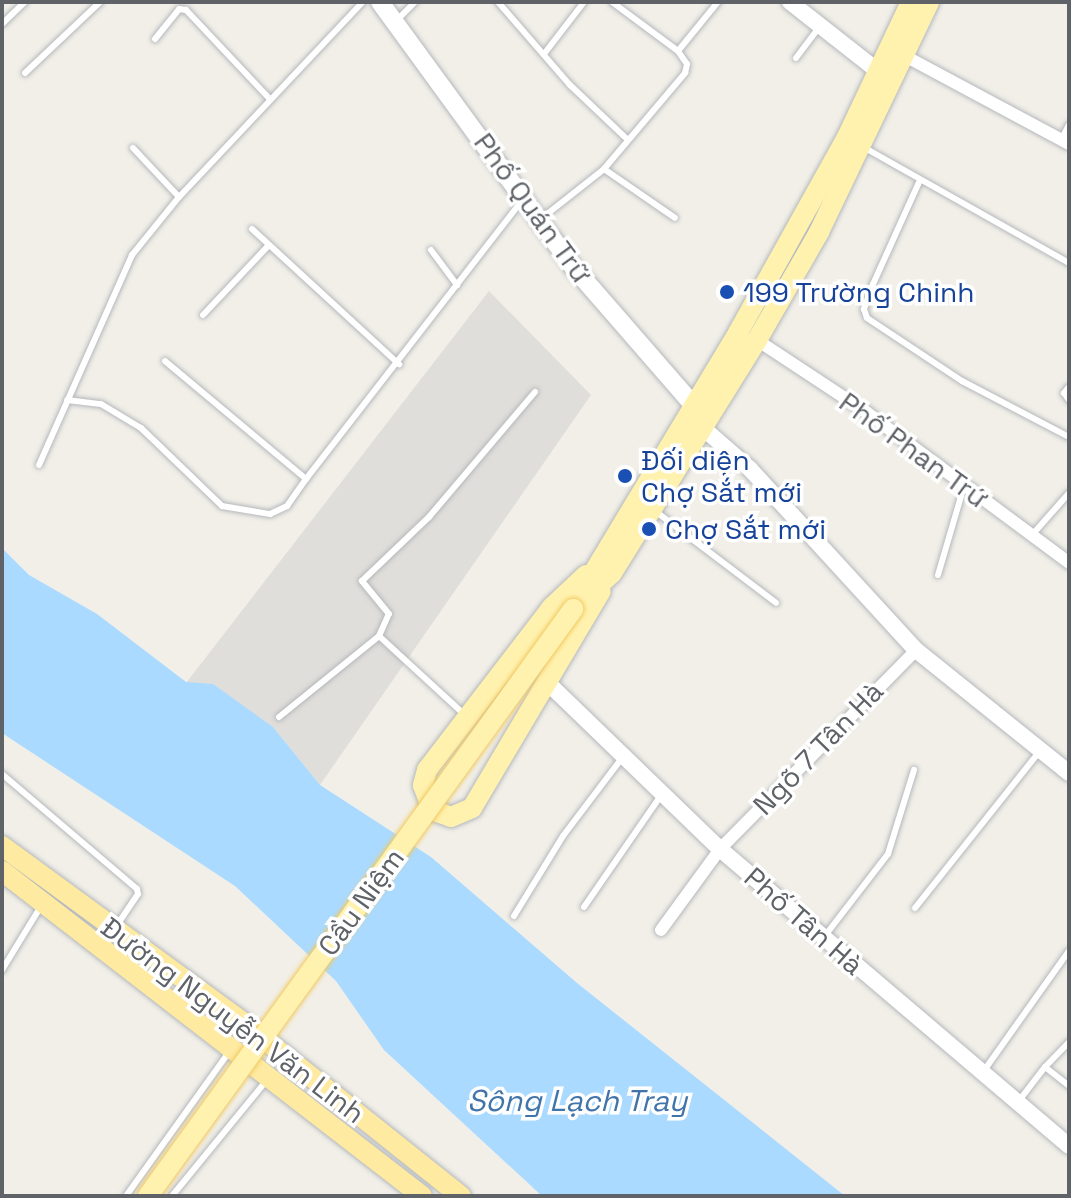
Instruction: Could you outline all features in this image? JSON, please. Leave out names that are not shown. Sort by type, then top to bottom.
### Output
[{"type":"highway","name":"Đường Nguyễn Văn Linh","points":[[2,846],[244,1023],[461,1196]]},
{"type":"highway","name":"Đường Nguyễn Văn Linh","points":[[2,871],[422,1196]]},
{"type":"main road","name":"Phố Quán Trữ","points":[[380,2],[539,220],[695,407]]},
{"type":"main road","points":[[911,2],[879,72],[603,569],[549,684],[472,808],[461,816],[444,817],[429,805],[424,777],[552,607],[603,569],[652,510],[757,340],[861,147],[929,2]]},
{"type":"main road","name":"Cầu Niệm","points":[[148,1196],[603,569]]},
{"type":"main road","points":[[2,886],[40,900]]},
{"type":"street","points":[[790,2],[879,72]]},
{"type":"street","points":[[905,56],[1065,142]]},
{"type":"street","name":"Phố Phan Trứ","points":[[757,340],[866,412],[1069,563]]},
{"type":"street","points":[[703,428],[750,469],[916,650],[1069,773]]},
{"type":"street","name":"Ngõ 7 Tân Hà","points":[[661,930],[720,849],[916,650]]},
{"type":"street","name":"Phố Tân Hà","points":[[549,684],[720,849],[1069,1146]]},
{"type":"lane","points":[[2,24],[25,2]]},
{"type":"lane","points":[[25,73],[100,2]]},
{"type":"lane","points":[[39,465],[124,268],[179,197],[363,2]]},
{"type":"lane","points":[[395,22],[415,2]]},
{"type":"lane","points":[[498,2],[627,139]]},
{"type":"lane","points":[[544,54],[584,2]]},
{"type":"lane","points":[[539,220],[604,169],[685,73],[687,64],[678,51],[612,2]]},
{"type":"lane","points":[[678,51],[718,2]]},
{"type":"lane","points":[[155,39],[179,9],[186,10],[270,99]]},
{"type":"lane","points":[[796,58],[820,26]]},
{"type":"lane","points":[[1065,142],[1069,125]]},
{"type":"lane","points":[[861,147],[1069,263]]},
{"type":"lane","points":[[133,148],[179,197]]},
{"type":"lane","points":[[604,169],[675,218]]},
{"type":"lane","points":[[920,180],[873,284],[864,309],[867,318],[962,381],[1069,437]]},
{"type":"lane","points":[[67,400],[88,399],[118,412],[222,506],[270,514],[287,506],[524,198]]},
{"type":"lane","points":[[252,229],[399,364]]},
{"type":"lane","points":[[203,315],[269,245]]},
{"type":"lane","points":[[431,250],[457,285]]},
{"type":"lane","points":[[165,361],[306,479]]},
{"type":"lane","points":[[1069,387],[1064,393],[1069,400]]},
{"type":"lane","points":[[279,717],[379,636],[389,614],[362,581],[429,517],[535,392]]},
{"type":"lane","points":[[938,575],[964,486]]},
{"type":"lane","points":[[1032,535],[1069,493]]},
{"type":"lane","points":[[652,510],[776,603]]},
{"type":"lane","points":[[379,636],[469,719]]},
{"type":"lane","points":[[915,908],[1041,749]]},
{"type":"lane","points":[[514,916],[577,816],[624,755]]},
{"type":"lane","points":[[823,938],[888,854],[914,770]]},
{"type":"lane","points":[[2,774],[138,891],[114,930]]},
{"type":"lane","points":[[584,907],[662,794]]},
{"type":"lane","points":[[2,970],[40,900]]},
{"type":"lane","points":[[983,1072],[1069,952]]},
{"type":"lane","points":[[1018,1102],[1069,1042]]},
{"type":"lane","points":[[126,1196],[231,1049]]},
{"type":"lane","points":[[1045,1067],[1069,1086]]},
{"type":"lane","points":[[172,1196],[268,1078]]},
{"type":"shaded area","points":[[489,291],[591,395],[320,785],[273,727],[186,683]]},
{"type":"water","name":"Sông Lạch Tray","points":[[2,548],[29,575],[97,614],[186,682],[213,684],[273,727],[320,785],[431,857],[577,983],[845,1196],[542,1196],[384,1050],[336,981],[235,886],[2,733]]},
{"type":"place","name":"199 Trường Chinh","points":[[727,292]]},
{"type":"place","name":"Đối diện Chợ Sắt mới","points":[[625,476]]},
{"type":"place","name":"Chợ Sắt mới","points":[[649,529]]}]
